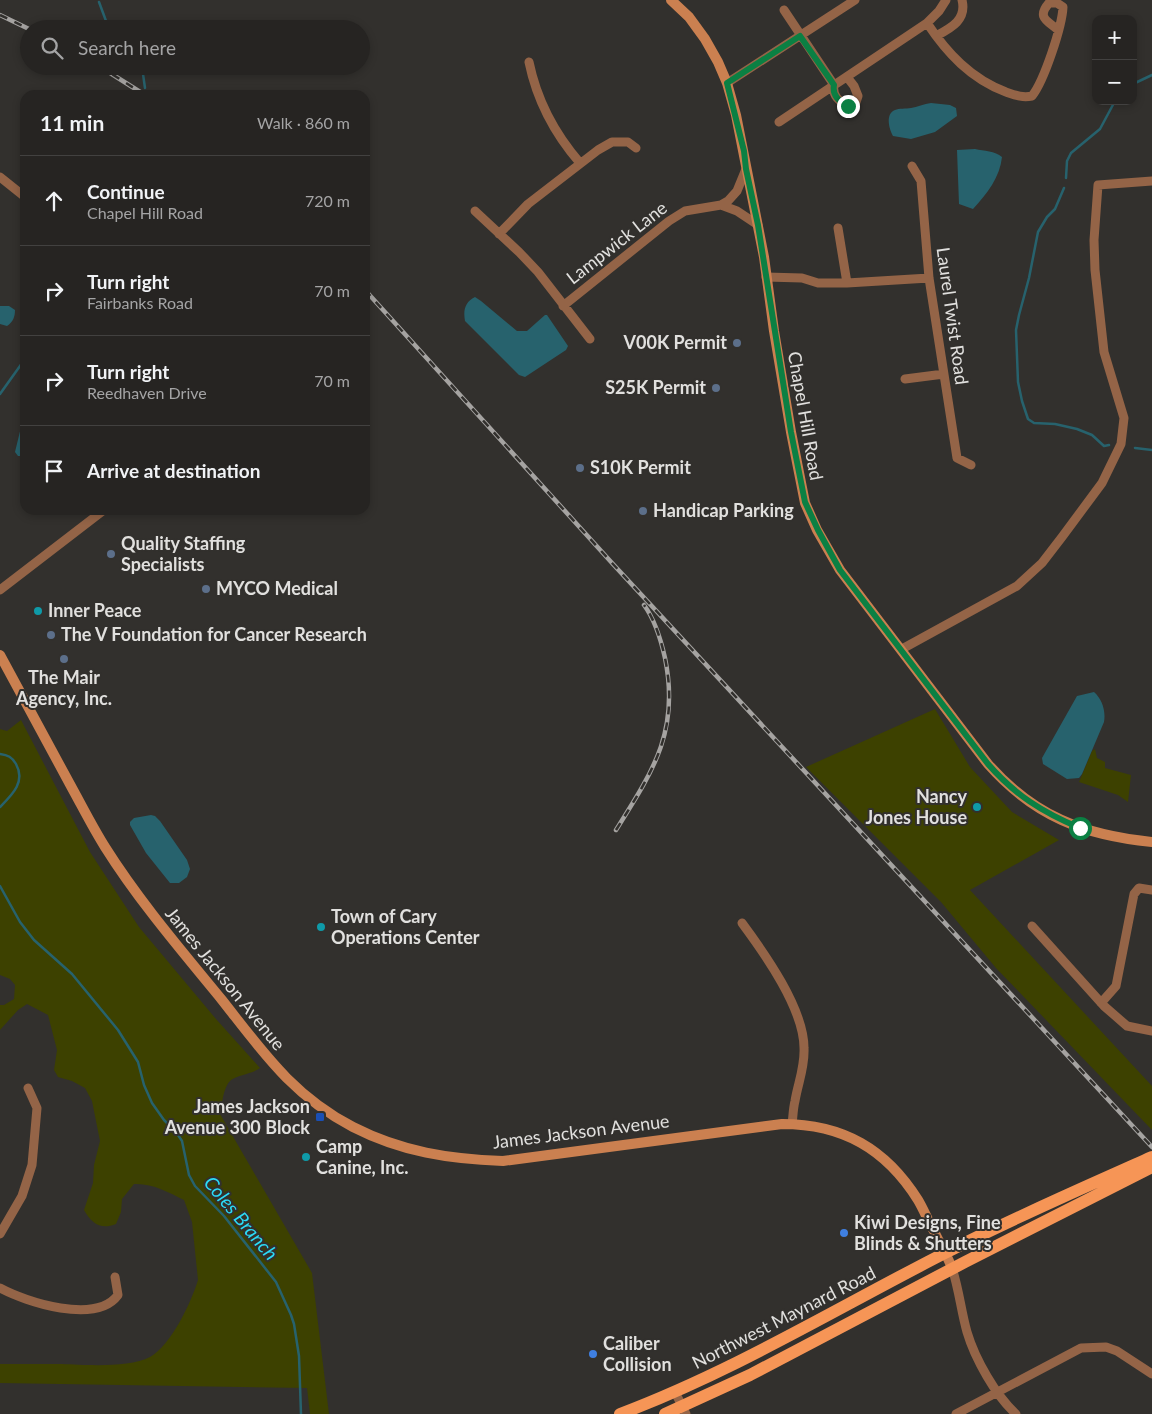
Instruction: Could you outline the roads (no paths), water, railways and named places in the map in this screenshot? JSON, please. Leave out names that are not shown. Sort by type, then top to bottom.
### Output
[{"type":"main road","name":"Northwest Maynard Road","points":[[665,1414],[685,1410],[952,1268],[1152,1158]]},
{"type":"main road","name":"Northwest Maynard Road","points":[[620,1414],[675,1392],[736,1363],[946,1252],[1125,1174],[1152,1167]]},
{"type":"street","name":"Chapel Hill Road","points":[[671,0],[689,17],[705,38],[727,83],[744,151],[758,225],[788,414],[805,502],[840,570],[988,764],[1005,783],[1025,800],[1052,816],[1080,828],[1111,836],[1152,842]]},
{"type":"street","points":[[727,83],[855,0]]},
{"type":"street","points":[[778,122],[926,23],[940,11],[946,0]]},
{"type":"street","points":[[936,36],[955,25],[962,17],[964,6],[962,0]]},
{"type":"street","points":[[784,10],[834,85],[834,94],[840,102],[848,106],[856,102],[858,96],[847,77]]},
{"type":"street","points":[[926,23],[957,61],[977,77],[996,88],[1025,98],[1032,96],[1038,88],[1058,30]]},
{"type":"street","points":[[528,62],[539,99],[550,123],[567,149],[580,164]]},
{"type":"street","points":[[499,234],[528,204],[598,150],[612,142],[628,142],[636,148]]},
{"type":"street","name":"Laurel Twist Road","points":[[912,166],[921,181],[929,278],[957,458],[971,465]]},
{"type":"street","points":[[721,205],[728,201],[737,191],[746,169]]},
{"type":"street","points":[[0,177],[20,193]]},
{"type":"street","points":[[902,649],[1017,586],[1042,562],[1102,482],[1121,444],[1124,418],[1104,352],[1095,270],[1094,240],[1098,184],[1152,181]]},
{"type":"street","points":[[721,205],[737,211],[758,225]]},
{"type":"street","name":"Lampwick Lane","points":[[563,306],[669,221],[685,211],[721,205]]},
{"type":"street","points":[[475,212],[520,252],[538,272],[590,340]]},
{"type":"street","points":[[838,228],[847,283]]},
{"type":"street","points":[[766,277],[802,278],[818,283],[929,278]]},
{"type":"street","points":[[905,380],[944,374]]},
{"type":"street","points":[[0,590],[98,515]]},
{"type":"street","name":"James Jackson Avenue","points":[[0,655],[104,847],[156,920],[277,1070],[313,1102],[353,1127],[382,1140],[425,1153],[458,1159],[504,1161],[792,1124],[823,1128],[844,1134],[867,1146],[887,1161],[904,1180],[919,1202],[946,1252],[952,1268]]},
{"type":"street","points":[[1101,1002],[1116,986],[1134,894],[1139,888],[1152,890]]},
{"type":"street","points":[[742,923],[760,947],[792,1003],[803,1033],[802,1071],[792,1124]]},
{"type":"street","points":[[1032,926],[1101,1002],[1127,1026],[1152,1031]]},
{"type":"street","points":[[0,1234],[22,1196],[32,1165],[37,1108],[28,1088]]},
{"type":"street","points":[[952,1268],[972,1347],[997,1392],[1016,1414]]},
{"type":"street","points":[[0,1288],[22,1299],[38,1304],[67,1309],[99,1308],[118,1296],[115,1277]]},
{"type":"street","points":[[956,1414],[1081,1348],[1106,1347],[1118,1351],[1152,1374]]},
{"type":"street","points":[[675,1392],[685,1410]]},
{"type":"water","points":[[931,103],[950,105],[956,108],[957,116],[935,132],[911,139],[893,136],[889,122],[892,112],[897,109]]},
{"type":"water","points":[[975,149],[993,152],[1002,157],[999,171],[992,185],[973,209],[959,204],[957,150]]},
{"type":"water","points":[[475,297],[517,331],[527,331],[547,315],[568,346],[566,350],[525,377],[519,375],[465,321],[464,313],[466,307],[469,301]]},
{"type":"water","points":[[0,306],[9,306],[15,310],[11,323],[7,326],[0,324]]},
{"type":"water","points":[[20,431],[20,456],[15,452]]},
{"type":"water","points":[[1094,692],[1103,706],[1104,722],[1082,774],[1079,778],[1067,779],[1043,764],[1042,758],[1077,696]]},
{"type":"water","points":[[151,815],[160,821],[187,860],[190,869],[187,877],[179,883],[170,883],[146,853],[130,825],[134,818]]},
{"type":"waterway","points":[[99,2],[106,20]]},
{"type":"waterway","points":[[143,75],[145,88]]},
{"type":"waterway","points":[[1137,82],[1152,75]]},
{"type":"waterway","points":[[1066,178],[1067,161],[1071,153],[1100,129],[1113,105]]},
{"type":"waterway","points":[[1064,188],[1055,209],[1047,217],[1038,232],[1016,330],[1018,382],[1028,419],[1034,423],[1055,424],[1077,429],[1092,435],[1104,446],[1109,445]]},
{"type":"waterway","points":[[0,394],[20,366]]},
{"type":"waterway","points":[[1135,448],[1152,450]]},
{"type":"waterway","name":"Coles Branch","points":[[0,754],[8,756],[13,760],[19,771],[16,788],[0,807]]},
{"type":"waterway","name":"Coles Branch","points":[[0,886],[20,922],[34,940],[72,974],[118,1030],[138,1062],[144,1085],[152,1103],[182,1141],[189,1175],[195,1186],[224,1216],[276,1282],[294,1324],[299,1356],[301,1414]]},
{"type":"railway","points":[[0,15],[20,25]]},
{"type":"railway","points":[[113,75],[137,90]]},
{"type":"railway","points":[[370,296],[612,563],[1152,1147]]},
{"type":"railway","points":[[616,830],[652,769],[666,729],[669,707],[669,684],[665,658],[654,624],[644,605]]},
{"type":"place","name":"V00K Permit","points":[[737,343]]},
{"type":"place","name":"S25K Permit","points":[[716,388]]},
{"type":"place","name":"S10K Permit","points":[[580,468]]},
{"type":"place","name":"Handicap Parking","points":[[643,511]]},
{"type":"place","name":"Quality Staffing Specialists","points":[[111,554]]},
{"type":"place","name":"MYCO Medical","points":[[206,589]]},
{"type":"place","name":"Inner Peace","points":[[38,611]]},
{"type":"place","name":"The V Foundation for Cancer Research","points":[[51,635]]},
{"type":"place","name":"The Mair Agency, Inc.","points":[[64,659]]},
{"type":"place","name":"Nancy Jones House","points":[[977,807]]},
{"type":"place","name":"Town of Cary Operations Center","points":[[321,927]]},
{"type":"place","name":"James Jackson Avenue 300 Block","points":[[320,1117]]},
{"type":"place","name":"Camp Canine, Inc.","points":[[306,1157]]},
{"type":"place","name":"Kiwi Designs, Fine Blinds & Shutters","points":[[844,1233]]},
{"type":"place","name":"Caliber Collision","points":[[593,1354]]}]
